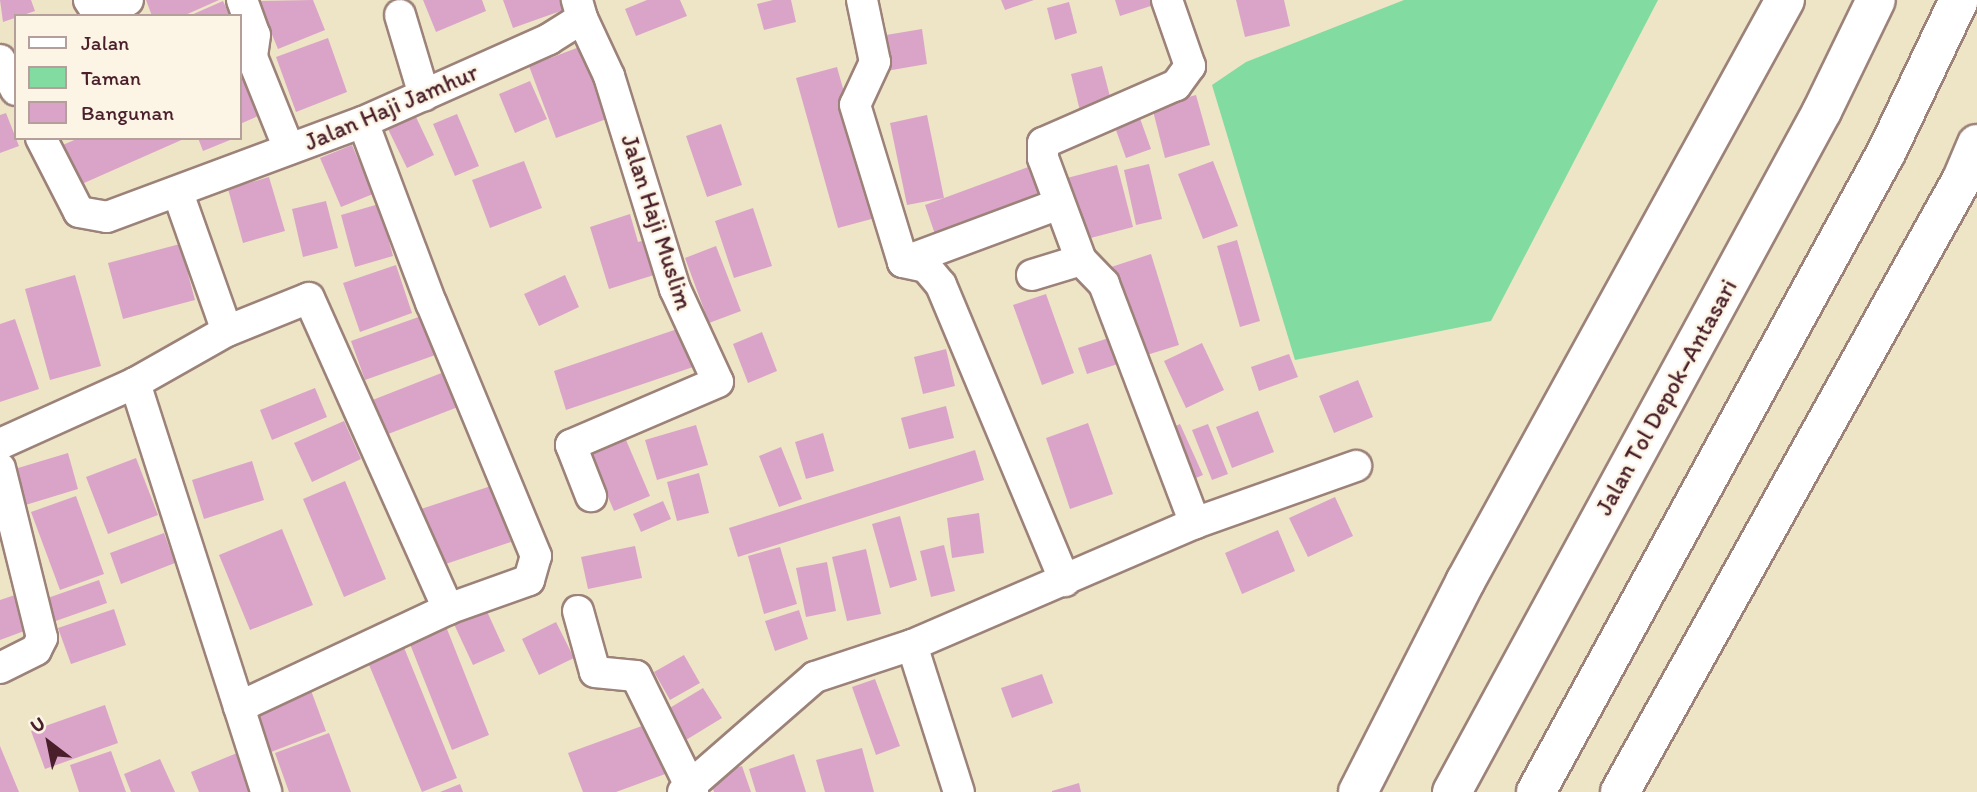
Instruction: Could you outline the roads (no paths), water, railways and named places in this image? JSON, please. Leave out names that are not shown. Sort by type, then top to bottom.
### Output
[{"type":"highway","points":[[1357,792],[1465,582],[1785,0]]},
{"type":"highway","name":"Jalan Tol Depok–Antasari","points":[[1452,792],[1822,111],[1876,0]]},
{"type":"highway","points":[[1536,792],[1887,151],[1959,0]]},
{"type":"highway","points":[[1620,792],[1962,179],[1977,144]]},
{"type":"street","points":[[89,0],[98,14],[128,0]]},
{"type":"street","points":[[242,0],[255,36],[252,57],[289,149]]},
{"type":"street","points":[[862,0],[875,62],[855,105],[903,262]]},
{"type":"street","points":[[1167,0],[1189,66],[1176,85],[1043,143],[1043,158],[1081,260],[1104,284],[1195,523]]},
{"type":"street","name":"Jalan Haji Jamhur","points":[[42,140],[79,212],[107,217],[178,193],[363,122],[550,39],[580,9]]},
{"type":"street","name":"Jalan Haji Muslim","points":[[580,9],[610,76],[675,289],[718,382],[571,445],[591,496]]},
{"type":"street","points":[[401,15],[424,95]]},
{"type":"street","points":[[0,60],[14,86]]},
{"type":"street","points":[[239,707],[448,609],[528,580],[536,556],[431,303],[363,122]]},
{"type":"street","points":[[178,193],[227,331]]},
{"type":"street","points":[[903,262],[1059,204]]},
{"type":"street","points":[[1032,275],[1081,260]]},
{"type":"street","points":[[903,262],[926,267],[941,285],[1065,581]]},
{"type":"street","points":[[0,444],[135,383],[227,331],[309,298],[448,609]]},
{"type":"street","points":[[135,383],[266,792]]},
{"type":"street","points":[[578,611],[595,672],[636,676],[689,790],[815,677],[912,645],[1195,523],[1356,466]]},
{"type":"street","points":[[0,468],[42,638],[36,650],[0,667]]},
{"type":"street","points":[[912,645],[959,792]]}]
